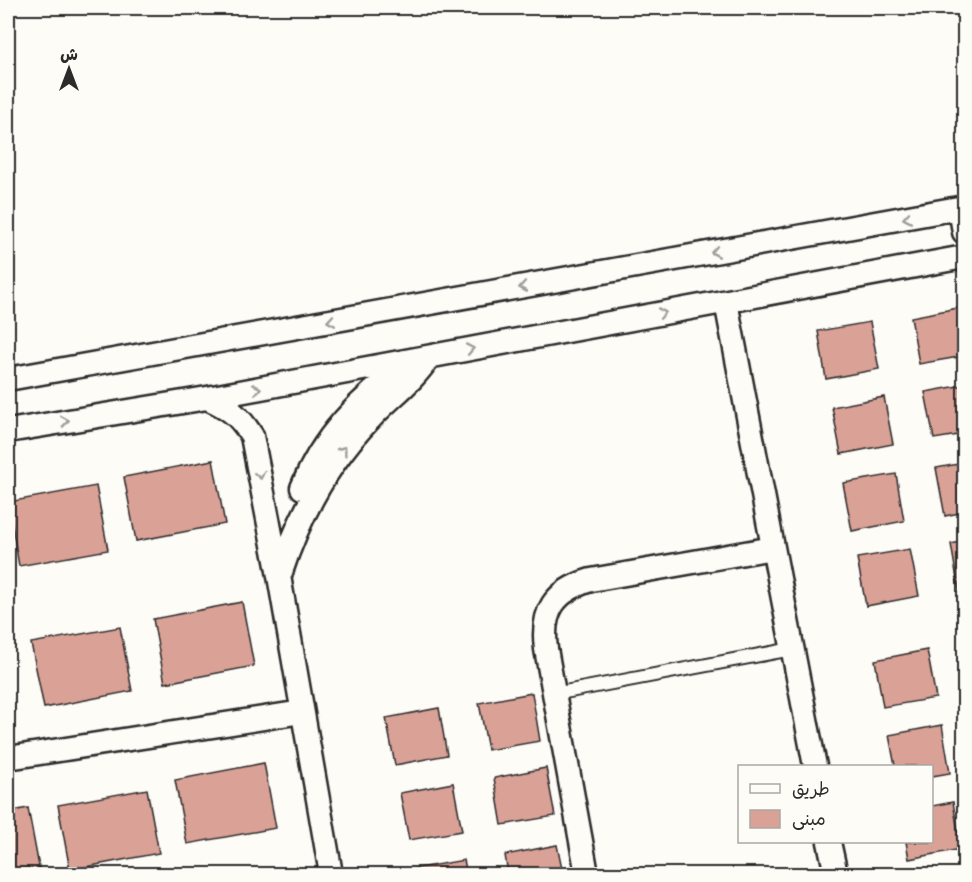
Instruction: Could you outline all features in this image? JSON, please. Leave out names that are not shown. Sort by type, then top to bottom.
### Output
[{"type":"street","points":[[8,379],[962,208],[964,232]]},
{"type":"street","points":[[8,431],[207,398],[964,257]]},
{"type":"street","points":[[726,302],[815,765]]},
{"type":"street","points":[[279,576],[284,543],[293,511],[305,480],[322,450],[341,423],[364,399],[390,377],[423,358]]},
{"type":"street","points":[[207,398],[226,406],[241,419],[252,436],[331,874]]},
{"type":"street","points":[[587,874],[543,630],[548,612],[558,597],[573,585],[773,548]]},
{"type":"street","points":[[8,758],[302,712]]},
{"type":"street","points":[[829,843],[836,874]]},
{"type":"lane","points":[[554,694],[792,649]]},
{"type":"building","points":[[963,307],[964,356],[919,364],[911,317]]},
{"type":"building","points":[[870,322],[879,369],[826,379],[818,331]]},
{"type":"building","points":[[964,385],[964,434],[934,439],[925,392]]},
{"type":"building","points":[[884,397],[893,444],[841,454],[832,407]]},
{"type":"building","points":[[213,460],[225,524],[136,541],[124,477]]},
{"type":"building","points":[[964,463],[964,512],[945,516],[936,468]]},
{"type":"building","points":[[896,474],[904,521],[852,531],[843,483]]},
{"type":"building","points":[[96,486],[108,550],[19,566],[8,502]]},
{"type":"building","points":[[964,541],[964,590],[959,591],[951,544]]},
{"type":"building","points":[[910,549],[919,596],[866,606],[857,558]]},
{"type":"building","points":[[242,602],[254,666],[165,683],[153,619]]},
{"type":"building","points":[[120,627],[132,691],[44,708],[31,643]]},
{"type":"building","points":[[927,650],[936,698],[883,707],[875,660]]},
{"type":"building","points":[[8,678],[14,713],[8,714]]},
{"type":"building","points":[[532,693],[540,741],[488,750],[479,703]]},
{"type":"building","points":[[439,708],[447,755],[395,765],[386,718]]},
{"type":"building","points":[[942,725],[950,773],[933,776],[933,765],[895,765],[889,735]]},
{"type":"building","points":[[264,763],[276,828],[187,844],[175,780]]},
{"type":"building","points":[[546,768],[555,816],[502,825],[494,778]]},
{"type":"building","points":[[453,783],[462,831],[409,840],[400,793]]},
{"type":"building","points":[[147,789],[159,853],[70,870],[58,805]]},
{"type":"building","points":[[953,802],[961,849],[909,859],[906,843],[933,843],[933,806]]},
{"type":"building","points":[[28,808],[40,872],[8,874],[8,812]]},
{"type":"building","points":[[557,845],[563,874],[508,874],[505,855]]},
{"type":"building","points":[[464,860],[467,874],[413,874],[412,869]]}]
